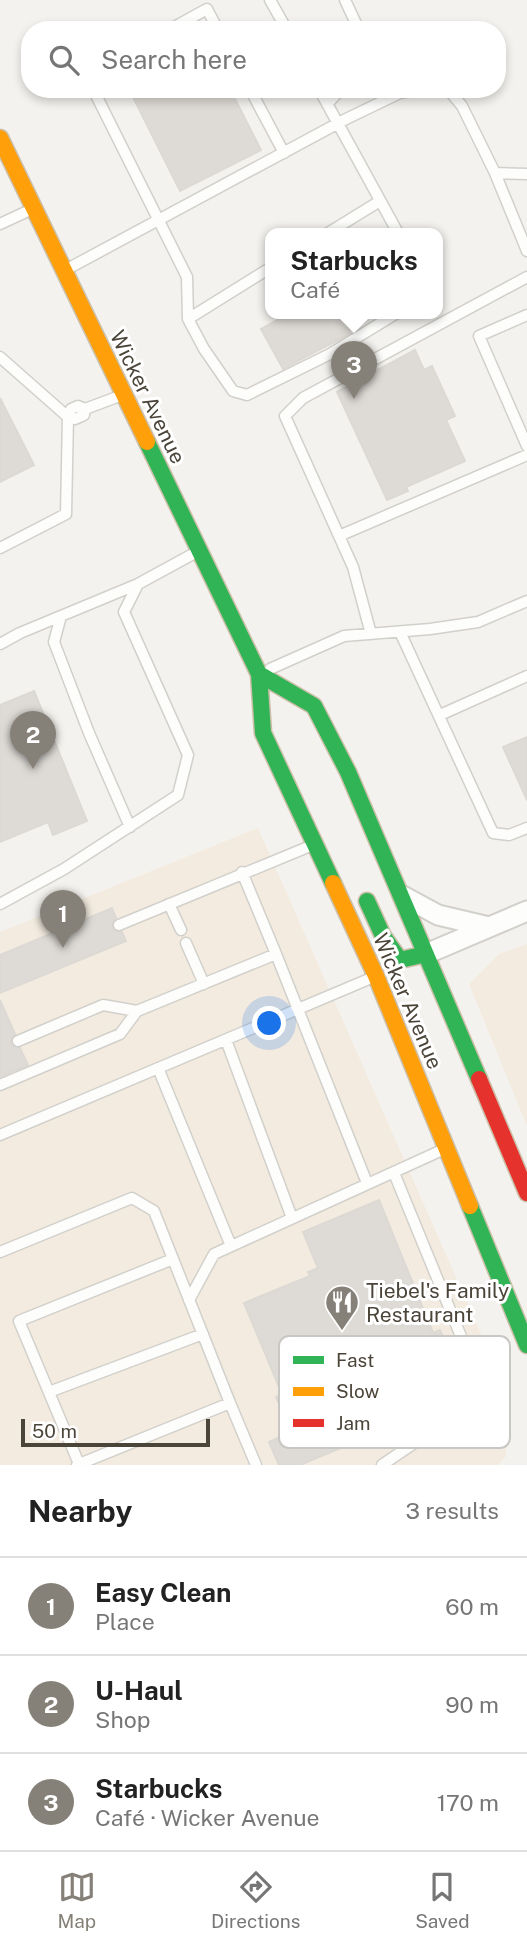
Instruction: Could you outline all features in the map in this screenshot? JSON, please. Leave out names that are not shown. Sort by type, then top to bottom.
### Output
[{"type":"highway","name":"Wicker Avenue","points":[[0,138],[259,674],[263,733],[321,845],[527,1345]]},
{"type":"highway","name":"Wicker Avenue","points":[[259,674],[314,706],[348,772],[527,1194]]},
{"type":"highway","points":[[360,888],[383,936],[400,960],[426,954]]},
{"type":"street","points":[[399,893],[438,915],[490,927]]},
{"type":"street","points":[[426,954],[527,911]]},
{"type":"lane","points":[[270,0],[281,21]]},
{"type":"lane","points":[[345,0],[355,21]]},
{"type":"lane","points":[[185,21],[207,9],[213,21]]},
{"type":"lane","points":[[98,98],[187,276],[188,319],[233,391],[247,394],[330,354],[387,319]]},
{"type":"lane","points":[[255,98],[284,153]]},
{"type":"lane","points":[[324,98],[395,228]]},
{"type":"lane","points":[[327,104],[333,98]]},
{"type":"lane","points":[[64,271],[390,98]]},
{"type":"lane","points":[[455,98],[495,173],[527,251]]},
{"type":"lane","points":[[495,173],[527,174]]},
{"type":"lane","points":[[336,228],[380,201]]},
{"type":"lane","points":[[0,224],[34,208]]},
{"type":"lane","points":[[188,319],[265,271]]},
{"type":"lane","points":[[371,634],[353,567],[285,416],[303,398],[527,277]]},
{"type":"lane","points":[[527,315],[479,335],[527,446]]},
{"type":"lane","points":[[0,356],[68,417]]},
{"type":"lane","points":[[0,548],[66,514],[68,417],[71,409],[78,406],[85,409],[124,395]]},
{"type":"lane","points":[[339,536],[527,455]]},
{"type":"lane","points":[[0,644],[20,633],[138,584],[200,551]]},
{"type":"lane","points":[[0,904],[64,869],[178,795],[188,755],[124,612],[138,584]]},
{"type":"lane","points":[[259,674],[344,636],[478,622],[527,601]]},
{"type":"lane","points":[[61,616],[54,642],[89,733],[130,827]]},
{"type":"lane","points":[[400,632],[493,833],[509,835],[527,828]]},
{"type":"lane","points":[[440,715],[527,676]]},
{"type":"lane","points":[[119,925],[242,873],[321,845]]},
{"type":"lane","points":[[242,873],[367,1184]]},
{"type":"lane","points":[[169,904],[181,930]]},
{"type":"lane","points":[[186,943],[204,984]]},
{"type":"lane","points":[[0,1085],[120,1034],[137,1011],[275,954]]},
{"type":"lane","points":[[0,1135],[376,976]]},
{"type":"lane","points":[[18,1041],[103,1005],[137,1011]]},
{"type":"lane","points":[[226,1040],[292,1218]]},
{"type":"lane","points":[[159,1069],[230,1246]]},
{"type":"lane","points":[[189,1300],[214,1254],[447,1148]]},
{"type":"lane","points":[[394,1173],[461,1336]]},
{"type":"lane","points":[[0,1252],[132,1198],[154,1211],[254,1464]]},
{"type":"lane","points":[[173,1259],[19,1321],[78,1465],[230,1404]]},
{"type":"lane","points":[[49,1392],[203,1334]]},
{"type":"lane","points":[[382,1465],[407,1448]]},
{"type":"shaded area","points":[[258,828],[482,1336],[279,1336],[279,1448],[507,1448],[506,1456],[498,1465],[0,1465],[0,932]]},
{"type":"shaded area","points":[[527,944],[527,1126],[469,984],[499,954]]},
{"type":"building","points":[[134,98],[235,98],[261,150],[180,191]]},
{"type":"building","points":[[279,319],[343,319],[351,333],[283,369],[261,329]]},
{"type":"building","points":[[415,350],[424,370],[432,366],[455,416],[446,420],[465,461],[406,487],[408,491],[387,500],[337,392]]},
{"type":"building","points":[[0,398],[34,465],[0,482]]},
{"type":"building","points":[[34,691],[87,821],[53,835],[48,822],[0,842],[0,705]]},
{"type":"building","points":[[527,737],[527,800],[503,747]]},
{"type":"building","points":[[112,908],[116,918],[112,927],[115,931],[122,932],[126,941],[0,993],[0,955]]},
{"type":"building","points":[[0,1000],[15,1034],[11,1044],[20,1048],[28,1065],[0,1077]]},
{"type":"building","points":[[379,1200],[433,1333],[440,1330],[442,1336],[279,1336],[279,1387],[244,1303],[310,1276],[308,1272],[318,1268],[303,1232]]},
{"type":"building","points":[[279,1437],[279,1448],[341,1448],[300,1465],[279,1465],[269,1442]]},
{"type":"traffic: fast","points":[[147,442],[259,674],[263,733],[333,883]]},
{"type":"traffic: fast","points":[[259,674],[314,706],[348,772],[479,1079]]},
{"type":"traffic: fast","points":[[367,901],[383,936],[400,960],[426,954]]},
{"type":"traffic: fast","points":[[470,1206],[527,1345]]},
{"type":"traffic: slow","points":[[0,138],[147,442]]},
{"type":"traffic: slow","points":[[333,883],[376,976],[470,1206]]},
{"type":"traffic: jam","points":[[479,1079],[527,1193]]},
{"type":"place","name":"Starbucks","points":[[354,399]]},
{"type":"place","name":"U-Haul","points":[[33,769]]},
{"type":"place","name":"Easy Clean","points":[[63,948]]},
{"type":"place","name":"Tiebel's Family Restaurant","points":[[342,1332]]}]
